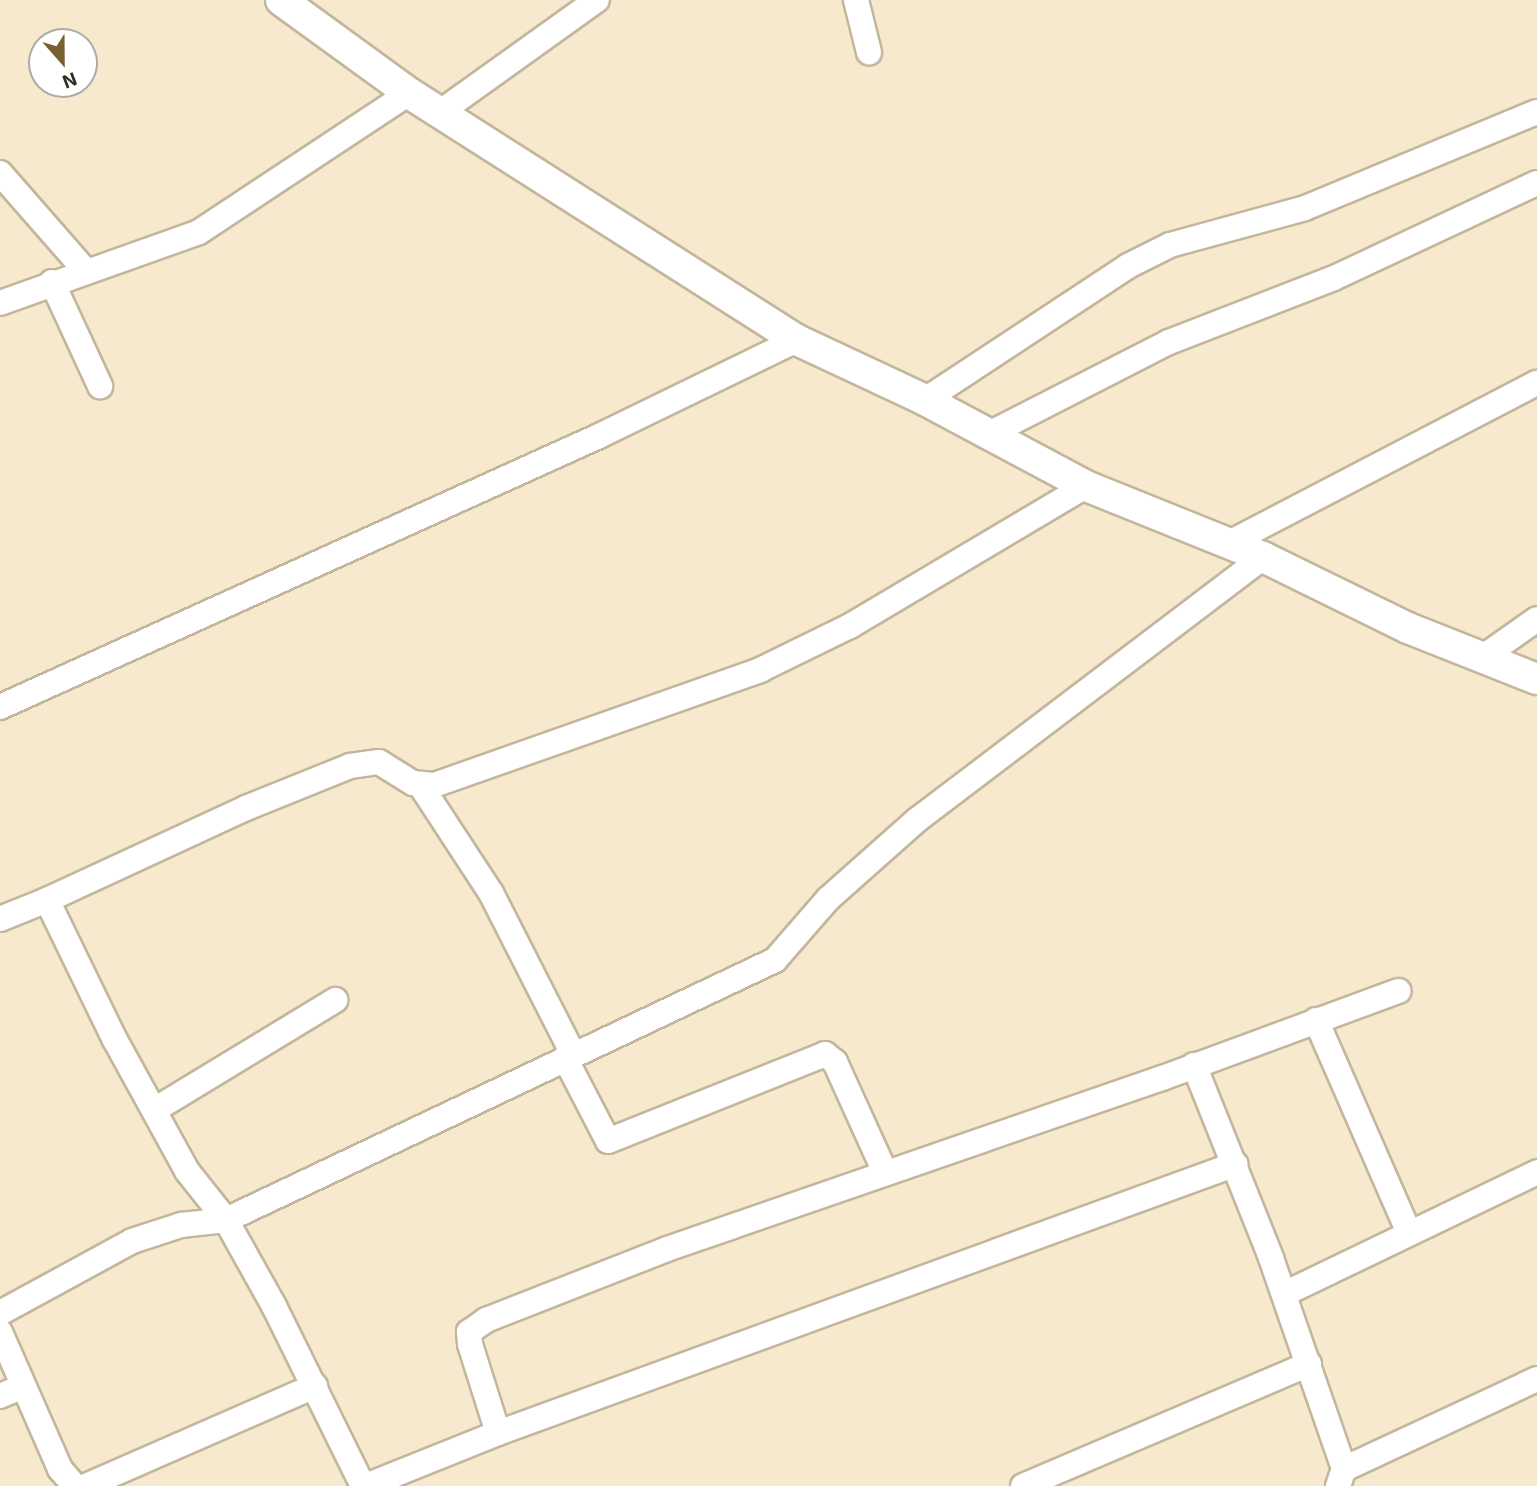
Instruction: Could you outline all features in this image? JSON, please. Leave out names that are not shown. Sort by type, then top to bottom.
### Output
[{"type":"street","points":[[281,0],[439,113],[797,340],[991,433],[1086,486],[1263,557],[1408,628],[1486,655],[1537,679]]},
{"type":"street","points":[[439,113],[597,0]]},
{"type":"street","points":[[856,0],[869,52]]},
{"type":"street","points":[[0,303],[85,270],[199,232],[409,93]]},
{"type":"street","points":[[925,400],[1128,266],[1170,246],[1304,208],[1537,112]]},
{"type":"street","points":[[0,173],[85,270]]},
{"type":"street","points":[[991,433],[1169,342],[1334,278],[1537,183]]},
{"type":"street","points":[[52,282],[100,386]]},
{"type":"street","points":[[0,707],[599,436],[797,340]]},
{"type":"street","points":[[1230,544],[1537,383]]},
{"type":"street","points":[[421,786],[760,670],[850,626],[1086,486]]},
{"type":"street","points":[[0,1313],[132,1241],[181,1225],[226,1220],[775,960],[828,899],[917,820],[1263,557]]},
{"type":"street","points":[[1486,655],[1537,619]]},
{"type":"street","points":[[0,919],[47,901],[246,808],[350,766],[379,762],[421,786],[491,893],[608,1141],[825,1054],[835,1062],[885,1172]]},
{"type":"street","points":[[47,901],[114,1038],[156,1109],[187,1171],[226,1220],[315,1386],[364,1486],[499,1433],[1236,1164]]},
{"type":"street","points":[[499,1433],[470,1343],[469,1332],[475,1326],[667,1249],[1399,991]]},
{"type":"street","points":[[156,1109],[335,1000]]},
{"type":"street","points":[[1316,1020],[1409,1233]]},
{"type":"street","points":[[1194,1065],[1236,1164],[1309,1364],[1341,1478],[1537,1379]]},
{"type":"street","points":[[1284,1294],[1537,1172]]},
{"type":"street","points":[[0,1332],[60,1469],[75,1486]]},
{"type":"street","points":[[1023,1486],[1309,1364]]},
{"type":"street","points":[[0,1396],[23,1386]]},
{"type":"street","points":[[86,1486],[315,1386]]}]
